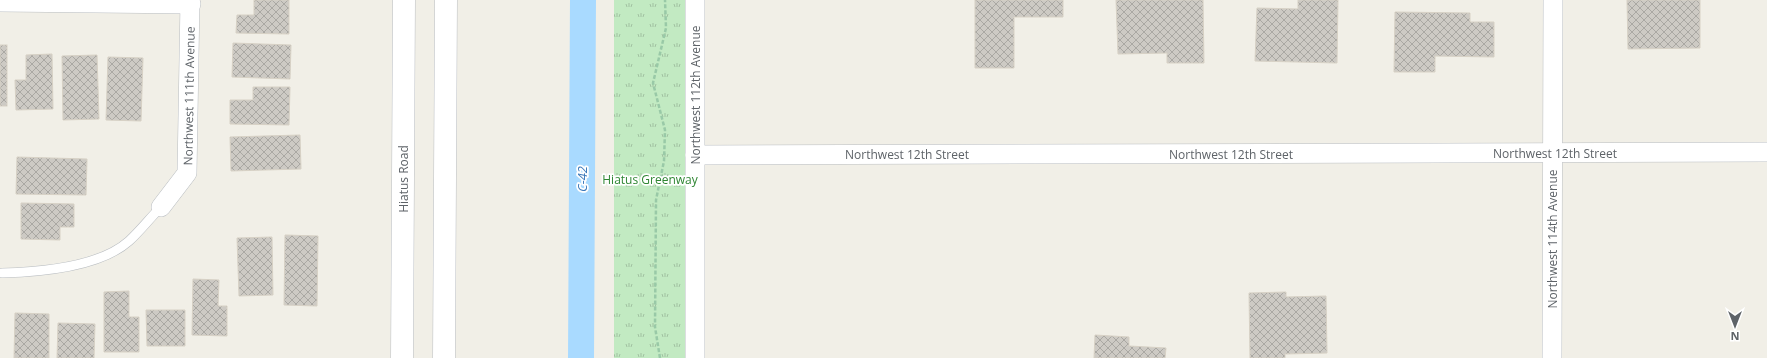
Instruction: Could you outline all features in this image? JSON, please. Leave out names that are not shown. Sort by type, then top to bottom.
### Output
[{"type":"main road","name":"Hiatus Road","points":[[402,358],[404,0]]},
{"type":"main road","points":[[444,358],[446,0]]},
{"type":"street","name":"Northwest 112th Avenue","points":[[694,358],[695,0]]},
{"type":"street","name":"Northwest 114th Avenue","points":[[1552,358],[1553,0]]},
{"type":"street","points":[[0,2],[190,2]]},
{"type":"street","name":"Northwest 111th Avenue","points":[[160,207],[187,173],[190,2]]},
{"type":"street","name":"Northwest 12th Street","points":[[695,155],[1767,152]]},
{"type":"lane","points":[[2,273],[35,272],[93,260],[114,251],[128,241],[160,207]]},
{"type":"path","points":[[660,358],[655,327],[656,200],[664,161],[665,130],[653,83],[666,28],[665,0]]},
{"type":"green space","name":"Hiatus Greenway","points":[[614,0],[686,0],[686,358],[614,358]]},
{"type":"building","points":[[254,0],[289,0],[289,34],[236,33],[237,15],[254,15]]},
{"type":"building","points":[[975,0],[1063,0],[1063,17],[1014,17],[1014,68],[975,68]]},
{"type":"building","points":[[1116,0],[1203,0],[1204,63],[1167,63],[1167,53],[1118,54]]},
{"type":"building","points":[[1298,0],[1338,0],[1337,63],[1255,61],[1257,8],[1298,9]]},
{"type":"building","points":[[1627,0],[1700,0],[1700,48],[1628,49]]},
{"type":"building","points":[[1395,12],[1470,13],[1470,22],[1494,22],[1494,57],[1435,56],[1435,72],[1394,72]]},
{"type":"building","points":[[233,43],[291,45],[290,79],[232,77]]},
{"type":"building","points":[[0,45],[7,45],[7,106],[0,106]]},
{"type":"building","points":[[52,54],[53,109],[16,110],[15,80],[26,80],[26,55]]},
{"type":"building","points":[[97,55],[99,119],[63,120],[62,56]]},
{"type":"building","points":[[108,57],[143,58],[141,121],[106,120]]},
{"type":"building","points":[[253,87],[290,87],[289,125],[230,124],[230,100],[253,100]]},
{"type":"building","points":[[300,135],[301,169],[231,171],[230,137]]},
{"type":"building","points":[[17,157],[87,159],[86,195],[16,194]]},
{"type":"building","points":[[21,203],[74,204],[74,227],[60,227],[60,240],[21,239]]},
{"type":"building","points":[[285,235],[318,236],[317,306],[284,305]]},
{"type":"building","points":[[272,237],[273,295],[239,296],[237,238]]},
{"type":"building","points":[[193,279],[219,280],[218,306],[227,306],[227,336],[192,335]]},
{"type":"building","points":[[129,291],[129,317],[139,317],[139,352],[104,352],[104,292]]},
{"type":"building","points":[[1286,292],[1286,297],[1326,296],[1327,353],[1285,354],[1285,358],[1250,358],[1249,293]]},
{"type":"building","points":[[146,310],[185,310],[185,346],[147,346]]},
{"type":"building","points":[[15,313],[49,314],[49,358],[14,358]]},
{"type":"building","points":[[58,323],[95,324],[94,358],[57,358]]},
{"type":"building","points":[[1095,335],[1129,337],[1129,346],[1166,348],[1165,358],[1094,358]]},
{"type":"waterway","name":"C-42","points":[[581,358],[583,0]]}]
